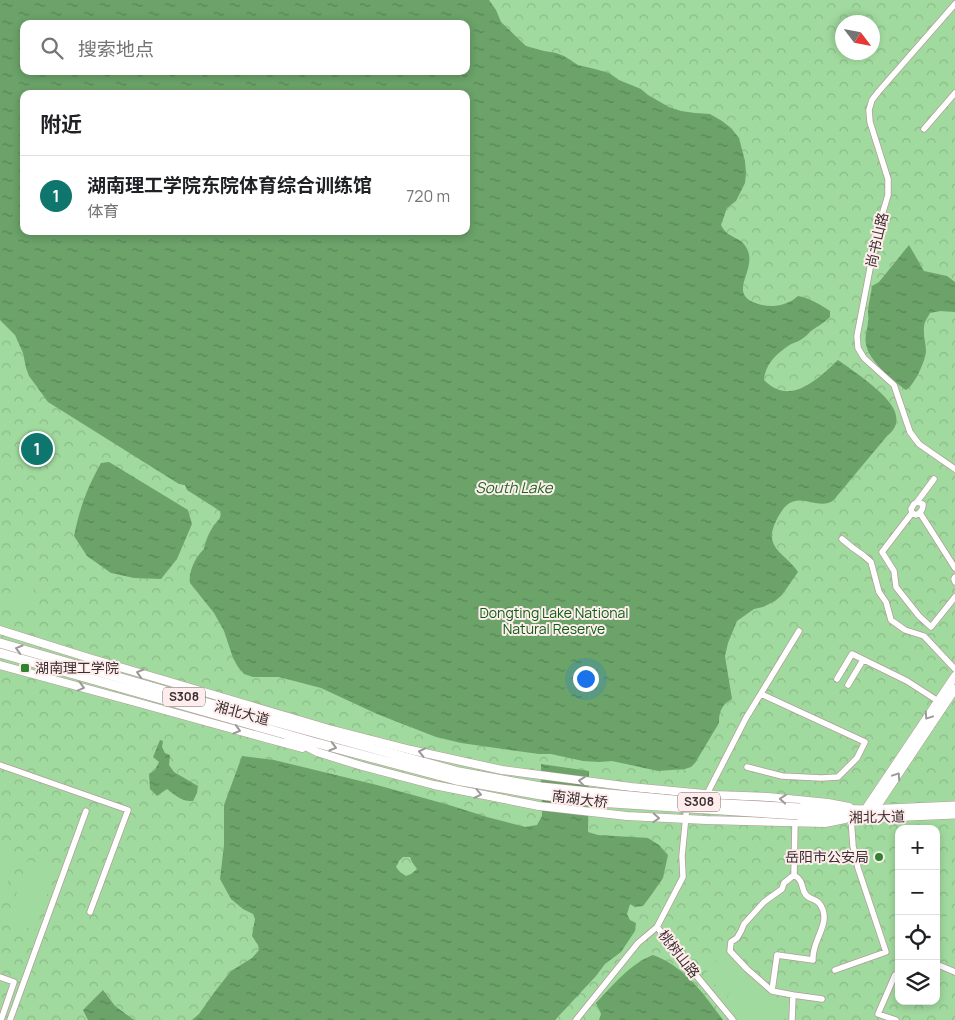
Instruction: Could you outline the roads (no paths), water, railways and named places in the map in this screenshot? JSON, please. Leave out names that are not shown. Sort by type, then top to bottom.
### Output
[{"type":"highway","name":"湘北大道","points":[[0,643],[211,704],[290,722],[317,734],[369,748]]},
{"type":"highway","name":"湘北大道","points":[[0,653],[275,731],[317,734]]},
{"type":"highway","name":"南湖大桥","points":[[369,748],[456,780],[541,795],[597,802],[798,815]]},
{"type":"highway","name":"湘北大道","points":[[798,815],[851,818],[870,814],[955,806]]},
{"type":"highway","name":"湘北大道","points":[[798,815],[955,814]]},
{"type":"main road","points":[[0,630],[305,726],[317,734]]},
{"type":"main road","points":[[0,665],[434,785],[539,806],[627,816],[706,820],[798,815]]},
{"type":"main road","points":[[870,814],[955,676]]},
{"type":"main road","points":[[870,814],[955,689]]},
{"type":"main road","points":[[275,731],[317,752]]},
{"type":"main road","points":[[267,739],[294,740],[317,734]]},
{"type":"main road","points":[[369,748],[502,770],[631,787],[828,803],[870,814]]},
{"type":"main road","points":[[706,820],[698,813],[697,806],[700,800],[707,794]]},
{"type":"street","name":"尚书山路","points":[[955,4],[879,91],[872,100],[869,110],[870,122],[888,179],[888,195],[877,232],[857,336],[858,348],[864,358],[894,385],[910,432],[914,438],[919,444],[955,469]]},
{"type":"street","points":[[924,129],[955,93]]},
{"type":"street","points":[[934,479],[914,504],[911,509],[912,513],[882,552],[894,571],[896,587],[919,616],[931,627],[955,597]]},
{"type":"street","points":[[912,513],[916,515],[923,509],[922,504],[917,502]]},
{"type":"street","points":[[920,512],[955,568]]},
{"type":"street","points":[[842,539],[871,562],[879,592],[886,602],[891,620],[905,630],[924,636],[955,669]]},
{"type":"street","points":[[955,577],[955,582]]},
{"type":"street","points":[[707,794],[746,718],[799,631]]},
{"type":"street","points":[[837,679],[852,654],[907,681],[938,701]]},
{"type":"street","points":[[848,685],[863,660]]},
{"type":"street","points":[[747,767],[782,776],[838,777],[857,758],[865,742],[761,694]]},
{"type":"street","points":[[0,765],[128,810],[90,912]]},
{"type":"street","name":"桃树山路","points":[[688,792],[682,856],[683,877],[657,928],[733,1020]]},
{"type":"street","points":[[10,1020],[86,811]]},
{"type":"street","points":[[798,815],[794,875],[784,883],[782,889],[764,902],[744,924],[736,938],[731,942],[730,950],[736,959],[772,991],[822,999]]},
{"type":"street","points":[[835,970],[886,952],[858,868],[853,846],[851,818]]},
{"type":"street","points":[[772,991],[777,956],[813,960],[814,950],[825,919],[824,912],[818,902],[806,895],[799,878],[794,875]]},
{"type":"street","points":[[576,1020],[638,943],[657,928]]},
{"type":"street","points":[[940,966],[955,972]]},
{"type":"street","points":[[0,977],[14,982],[1,1020]]},
{"type":"street","points":[[895,977],[878,1014],[896,1020]]},
{"type":"street","points":[[792,1020],[793,994]]},
{"type":"water","name":"South Lake","points":[[0,0],[489,0],[501,22],[526,46],[556,53],[578,65],[609,73],[619,80],[641,89],[669,107],[681,111],[710,114],[731,128],[739,138],[745,161],[745,183],[736,201],[727,208],[721,225],[727,233],[742,242],[748,251],[749,259],[743,288],[744,294],[749,300],[770,306],[785,304],[798,296],[819,304],[830,311],[830,317],[775,357],[766,370],[764,380],[774,388],[794,391],[813,382],[838,360],[881,393],[894,409],[896,425],[833,500],[823,504],[802,501],[792,502],[781,512],[774,527],[772,539],[776,548],[798,572],[782,595],[775,601],[754,609],[737,621],[725,656],[732,699],[721,709],[719,723],[695,763],[685,769],[658,771],[612,761],[583,761],[551,754],[461,743],[436,737],[377,714],[321,688],[279,677],[253,677],[244,674],[233,658],[224,631],[214,613],[190,583],[193,564],[204,549],[209,533],[220,517],[220,511],[187,490],[185,485],[179,484],[48,402],[29,376],[23,353],[15,335],[0,320]]},
{"type":"water","points":[[909,245],[924,271],[947,276],[955,282],[955,312],[940,311],[930,313],[924,325],[926,351],[924,360],[916,378],[906,390],[888,376],[871,357],[865,338],[872,286],[879,282]]},
{"type":"water","points":[[109,462],[188,510],[192,524],[177,559],[161,579],[134,578],[111,573],[87,556],[74,536],[81,507],[92,481],[101,463]]},
{"type":"water","points":[[160,740],[163,741],[162,747],[165,753],[170,755],[169,765],[174,772],[198,786],[193,801],[182,799],[167,789],[157,796],[150,789],[149,774],[155,770],[159,762],[153,757]]},
{"type":"water","points":[[242,756],[274,760],[377,785],[525,827],[537,825],[542,816],[541,764],[589,771],[588,832],[598,835],[648,838],[659,845],[668,855],[663,878],[643,906],[635,907],[630,904],[627,914],[630,920],[636,923],[635,931],[621,952],[605,964],[555,1020],[192,1020],[199,1014],[231,971],[252,958],[259,950],[252,936],[255,919],[253,914],[243,909],[231,899],[220,879],[224,845],[224,805]],"holes":[[[403,857],[410,857],[417,869],[406,876],[396,867]]]},
{"type":"water","points":[[653,955],[674,966],[684,974],[701,991],[723,1020],[599,1020],[601,1014],[596,1003],[615,982],[637,963]]},
{"type":"water","points":[[103,990],[115,1006],[134,1020],[88,1020],[83,1010]]},
{"type":"place","name":"湖南理工学院东院体育综合训练馆","points":[[37,449]]},
{"type":"place","name":"湖南理工学院","points":[[25,668]]},
{"type":"place","name":"岳阳市公安局","points":[[879,857]]},
{"type":"park label","name":"Dongting Lake National Natural Reserve","points":[[554,622]]}]
